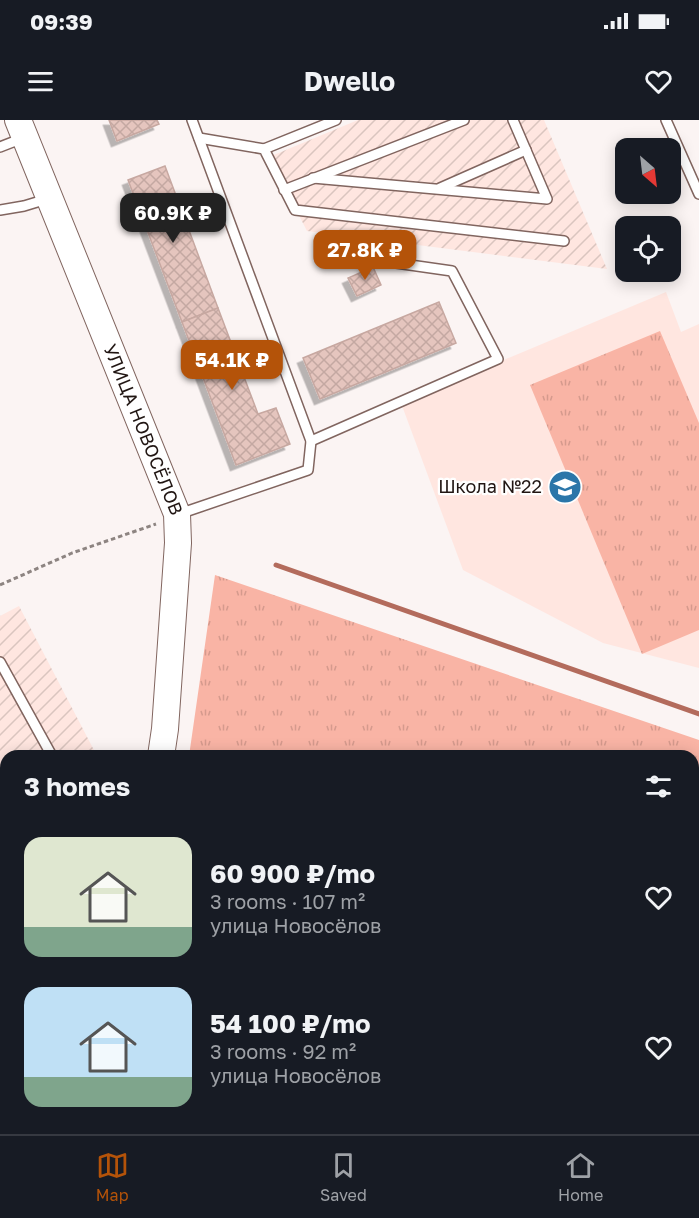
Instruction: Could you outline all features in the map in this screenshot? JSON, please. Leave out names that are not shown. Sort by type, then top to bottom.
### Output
[{"type":"street","name":"УЛИЦА НОВОСЁЛОВ","points":[[22,129],[177,515],[178,543],[162,750]]},
{"type":"lane","points":[[177,515],[308,470],[311,441],[192,120]]},
{"type":"lane","points":[[199,138],[264,149],[336,120]]},
{"type":"lane","points":[[284,190],[464,120]]},
{"type":"lane","points":[[314,178],[548,198],[513,120]]},
{"type":"lane","points":[[666,120],[699,194]]},
{"type":"lane","points":[[0,147],[22,129]]},
{"type":"lane","points":[[264,149],[295,210],[564,241]]},
{"type":"lane","points":[[437,189],[526,150]]},
{"type":"lane","points":[[0,210],[50,198]]},
{"type":"lane","points":[[311,441],[498,359],[452,271],[389,262]]},
{"type":"lane","points":[[0,662],[49,750]]},
{"type":"path","points":[[0,585],[72,553],[177,515]]},
{"type":"shaded area","points":[[358,120],[544,120],[607,269],[307,231],[269,157]]},
{"type":"shaded area","name":"Школа №22","points":[[666,292],[681,332],[699,324],[699,668],[603,643],[463,570],[401,403]]},
{"type":"shaded area","points":[[19,606],[94,750],[0,750],[0,616]]},
{"type":"green space","points":[[660,331],[699,423],[699,630],[642,654],[530,385]]},
{"type":"green space","points":[[215,575],[699,740],[699,750],[190,750]]},
{"type":"building","points":[[109,120],[157,120],[159,124],[117,141]]},
{"type":"building","points":[[165,166],[218,308],[182,322],[128,180]]},
{"type":"building","points":[[373,267],[381,285],[357,296],[348,278]]},
{"type":"building","points":[[439,302],[456,343],[320,399],[303,358]]},
{"type":"building","points":[[218,308],[258,414],[276,408],[290,444],[236,465],[182,322]]},
{"type":"waterway","points":[[276,565],[699,714]]},
{"type":"place","name":"Школа №22","points":[[565,487]]}]
